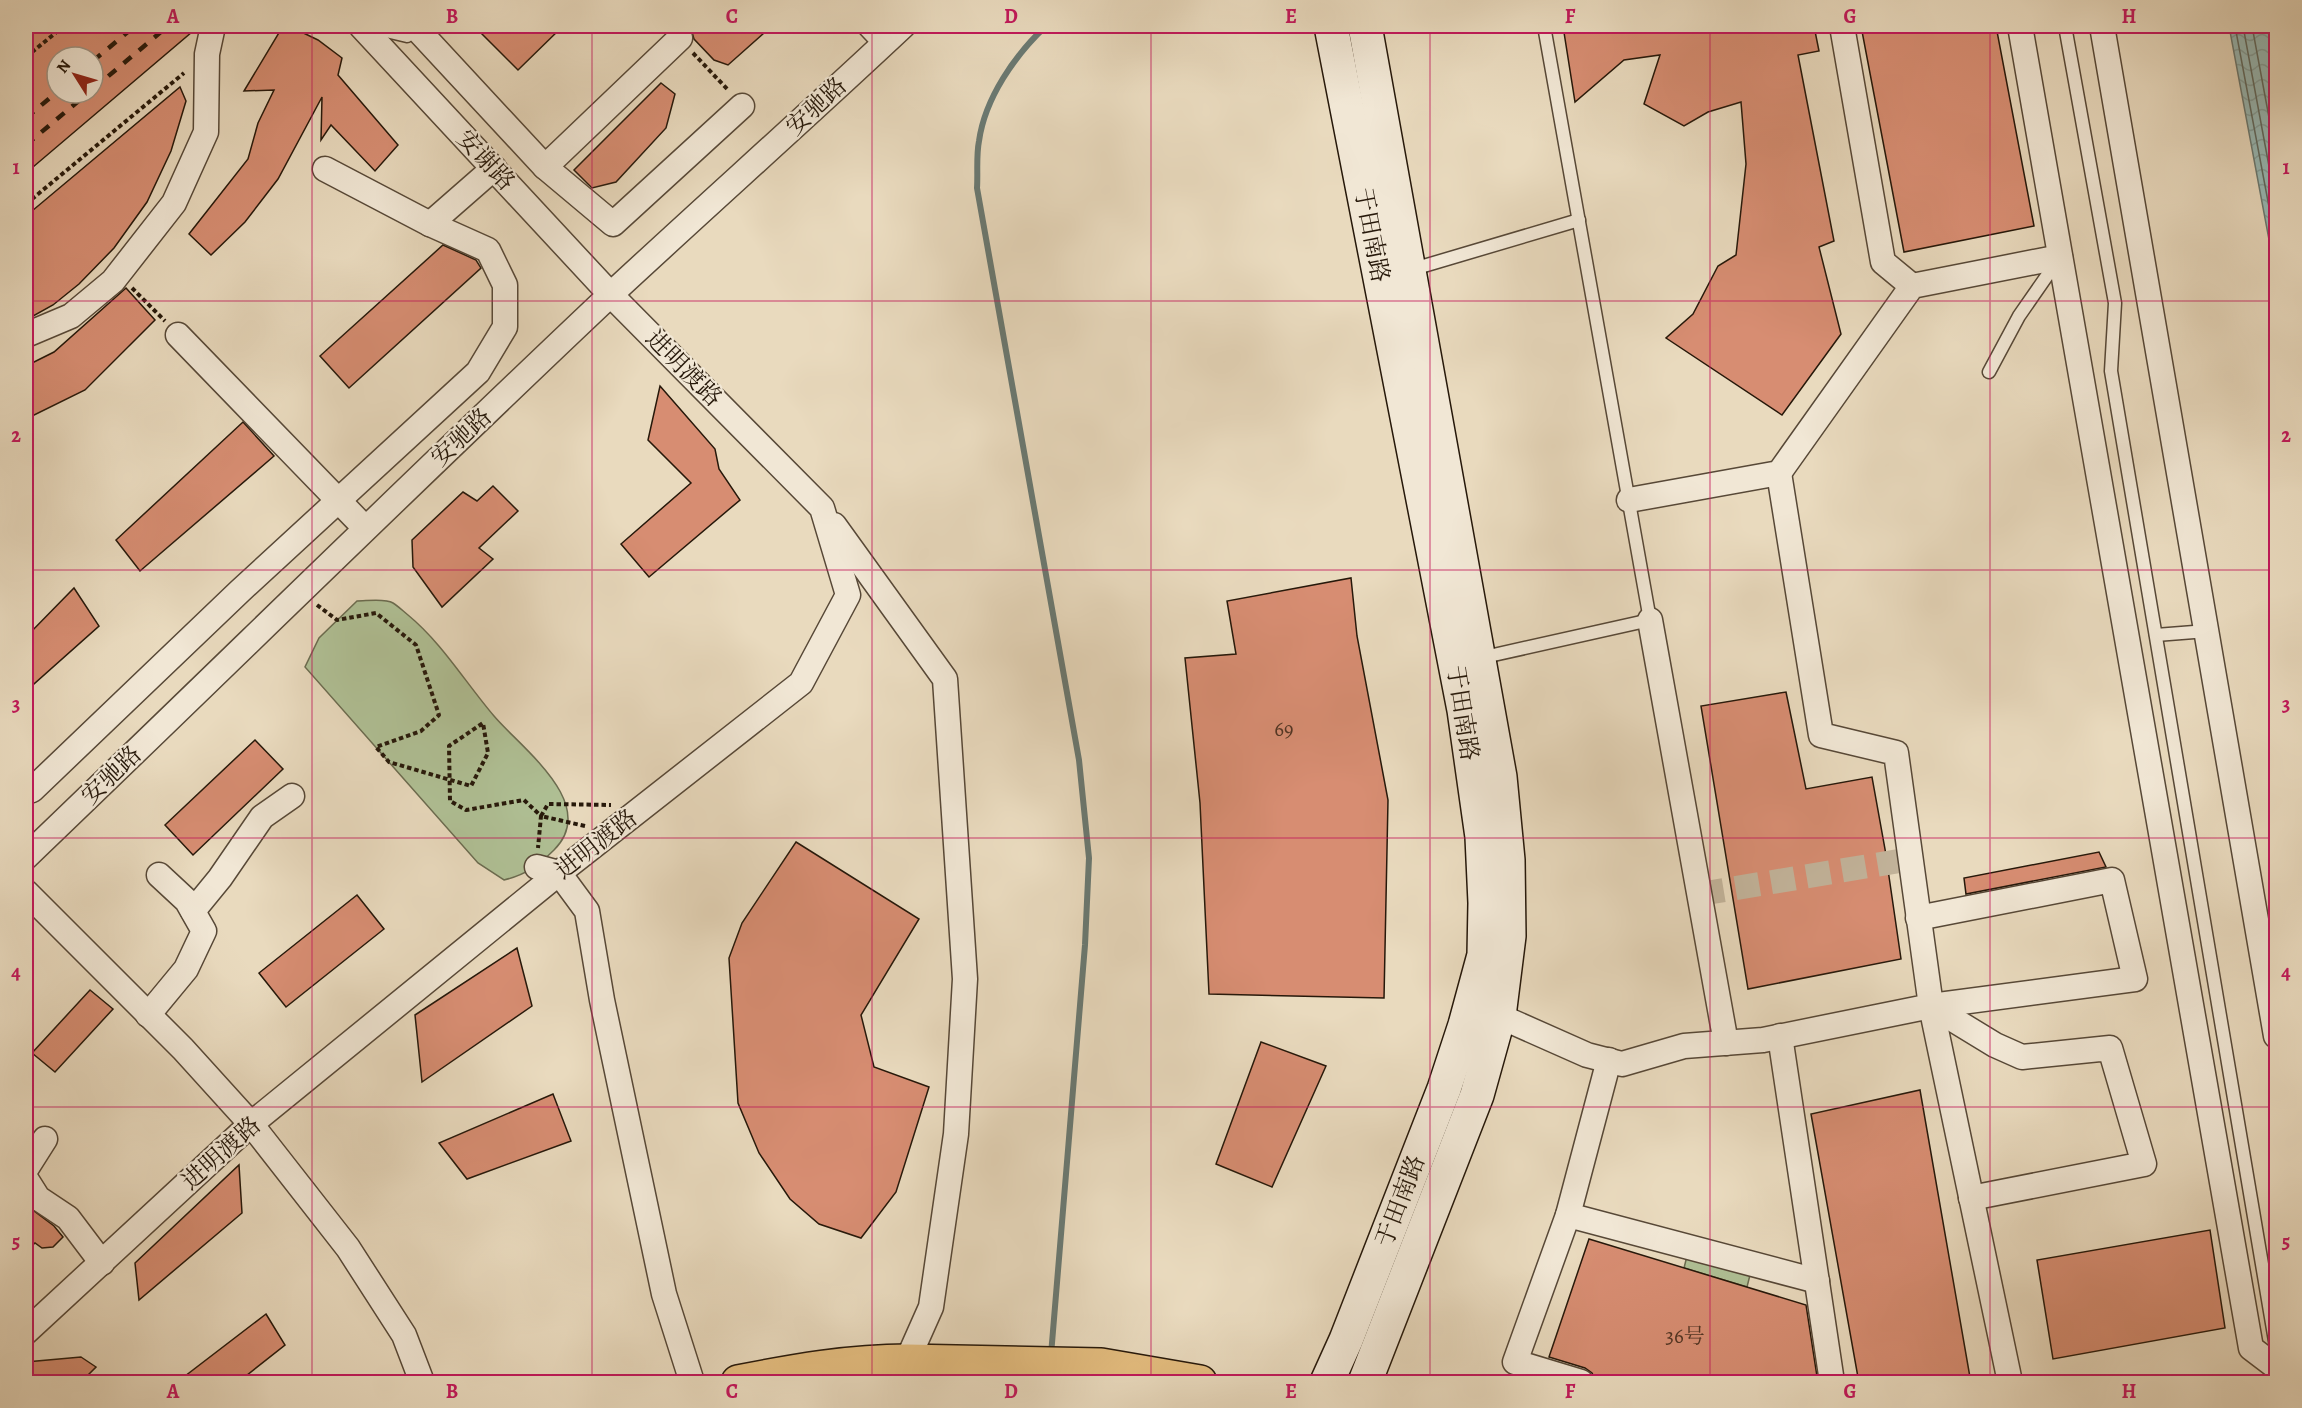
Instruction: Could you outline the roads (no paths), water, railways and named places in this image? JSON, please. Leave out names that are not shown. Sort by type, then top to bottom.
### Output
[{"type":"main road","points":[[738,1383],[806,1369],[880,1361],[983,1361],[1101,1365],[1200,1383]]},
{"type":"street","points":[[26,334],[71,316],[112,281],[174,203],[206,132],[207,54],[213,26]]},
{"type":"street","name":"安谢路","points":[[363,26],[611,295]]},
{"type":"street","name":"安驰路","points":[[26,858],[301,593],[365,528],[611,295],[903,26]]},
{"type":"street","name":"于田南路","points":[[1331,26],[1447,555],[1479,658],[1500,777],[1508,860],[1509,936],[1499,1016],[1477,1095],[1365,1383]]},
{"type":"street","name":"于田南路","points":[[1327,1383],[1444,1089],[1465,1025],[1484,955],[1485,903],[1482,837],[1464,710],[1447,555],[1409,271],[1365,26]]},
{"type":"street","points":[[1842,26],[1883,262],[1912,286]]},
{"type":"street","points":[[2020,26],[2251,1348],[2277,1367]]},
{"type":"street","points":[[2102,26],[2277,1036]]},
{"type":"street","points":[[417,27],[545,167],[613,224],[742,106]]},
{"type":"street","points":[[545,167],[680,38]]},
{"type":"street","points":[[430,224],[494,168]]},
{"type":"street","points":[[26,792],[32,790],[240,591],[478,372],[505,327],[505,285],[488,250],[430,224],[325,169]]},
{"type":"street","points":[[1629,500],[1779,473],[1912,286],[2060,256]]},
{"type":"street","name":"进明渡路","points":[[26,1332],[251,1124],[548,870],[611,832],[801,682],[848,595],[822,508],[611,295]]},
{"type":"street","points":[[178,335],[365,528]]},
{"type":"street","points":[[1779,473],[1821,735],[1896,753],[1930,1005],[2010,1383]]},
{"type":"street","points":[[822,508],[945,679],[965,979],[956,1134],[932,1295],[930,1307],[907,1361]]},
{"type":"street","points":[[1650,620],[1726,1043]]},
{"type":"street","points":[[193,911],[220,878],[262,816],[292,796]]},
{"type":"street","points":[[548,870],[587,911],[602,1000],[664,1294],[692,1383]]},
{"type":"street","points":[[148,1014],[186,969],[204,931],[187,901],[159,875]]},
{"type":"street","points":[[1499,1016],[1587,1055],[1622,1064],[1684,1046],[1763,1040],[1930,1005],[2135,979],[2112,880],[1918,918]]},
{"type":"street","points":[[26,892],[148,1014],[251,1124],[348,1248],[404,1335],[422,1383]]},
{"type":"street","points":[[1930,1005],[1995,1045],[2022,1057],[2110,1048],[2144,1164],[1971,1198]]},
{"type":"street","points":[[1780,1036],[1832,1383]]},
{"type":"street","points":[[1581,1383],[1515,1362],[1568,1215],[1609,1060]]},
{"type":"street","points":[[26,1169],[45,1139]]},
{"type":"street","points":[[26,1179],[38,1198],[68,1218],[102,1263]]},
{"type":"street","points":[[1568,1215],[1816,1281]]},
{"type":"lane","points":[[363,26],[407,36],[417,27]]},
{"type":"lane","points":[[862,26],[881,46]]},
{"type":"lane","points":[[1479,658],[1650,620],[1544,26]]},
{"type":"lane","points":[[2065,26],[2115,303],[2111,371],[2277,1347]]},
{"type":"lane","points":[[1409,271],[1579,220]]},
{"type":"lane","points":[[1989,372],[2019,316],[2060,256]]},
{"type":"lane","points":[[2156,635],[2207,631]]},
{"type":"water","points":[[2229,26],[2276,26],[2276,277]]},
{"type":"waterway","points":[[1046,26],[1023,50],[1003,78],[988,109],[978,147],[977,188],[1079,760],[1089,858],[1085,945],[1051,1355]]},
{"type":"tunnel","points":[[1700,894],[1911,859]]},
{"type":"railway","points":[[105,51],[135,26]]},
{"type":"railway","points":[[105,79],[168,26]]},
{"type":"railway","points":[[26,118],[45,102]]},
{"type":"railway","points":[[26,145],[74,105]]}]
